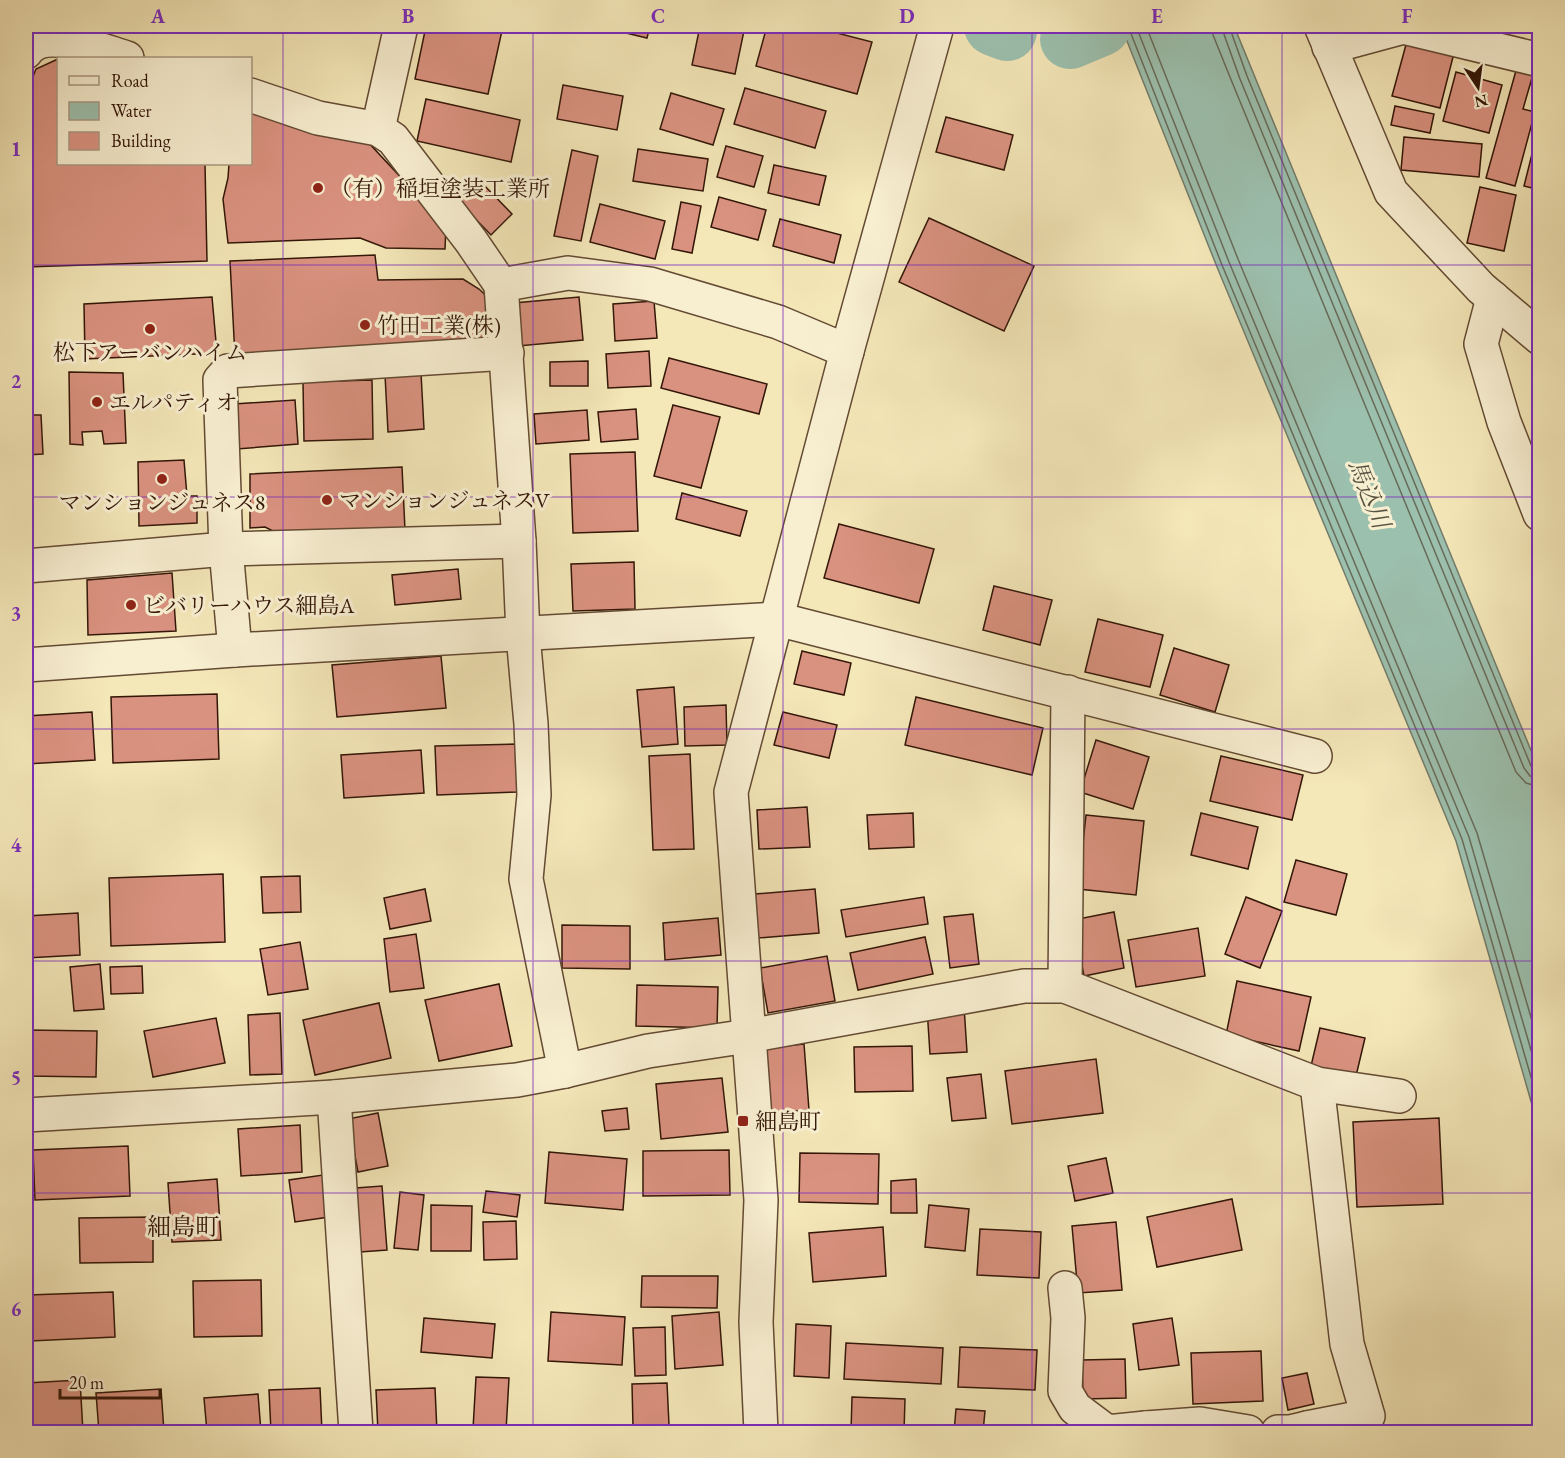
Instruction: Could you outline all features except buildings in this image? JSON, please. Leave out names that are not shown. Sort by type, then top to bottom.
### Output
[{"type":"street","points":[[378,129],[401,26]]},
{"type":"street","points":[[761,1432],[756,1366],[756,1322],[761,1200],[731,792],[935,26]]},
{"type":"street","points":[[1539,60],[1403,27],[1325,36],[1391,192],[1481,288],[1539,338]]},
{"type":"street","points":[[37,39],[63,40],[123,57]]},
{"type":"street","points":[[252,96],[318,118],[378,129],[393,139],[471,241],[501,285],[534,795],[526,879],[566,1071]]},
{"type":"street","points":[[501,285],[568,273],[650,284],[778,322],[848,351]]},
{"type":"street","points":[[1493,298],[1481,344],[1504,422],[1539,514]]},
{"type":"street","points":[[235,650],[226,549],[219,389],[220,380],[228,371],[507,352]]},
{"type":"street","points":[[26,566],[226,549],[519,542]]},
{"type":"street","points":[[26,665],[235,650],[777,619],[1315,756]]},
{"type":"street","points":[[1065,986],[1068,692]]},
{"type":"street","points":[[26,1115],[334,1097],[517,1080],[566,1071],[648,1051],[748,1036],[1024,986],[1065,986],[1317,1084],[1399,1095]]},
{"type":"street","points":[[1298,1431],[1368,1416],[1347,1344],[1317,1084]]},
{"type":"street","points":[[334,1097],[356,1432]]},
{"type":"street","points":[[1065,1288],[1068,1318],[1065,1391],[1075,1408],[1107,1432],[1200,1424],[1248,1432]]},
{"type":"water","name":"馬込川","points":[[1121,26],[1234,26],[1540,771],[1539,1129],[1456,841],[1217,267]]},
{"type":"waterway","points":[[994,26],[1007,31]]},
{"type":"waterway","points":[[1070,39],[1101,26]]},
{"type":"place","name":"（有）稲垣塗装工業所","points":[[318,188]]},
{"type":"place","name":"竹田工業(株)","points":[[365,325]]},
{"type":"place","name":"松下アーバンハイム","points":[[150,329]]},
{"type":"place","name":"エルパティオ","points":[[97,402]]},
{"type":"place","name":"マンションジュネス8","points":[[162,479]]},
{"type":"place","name":"マンションジュネスⅤ","points":[[327,500]]},
{"type":"place","name":"ビバリーハウス細島A","points":[[131,605]]},
{"type":"place","name":"細島町","points":[[743,1121]]},
{"type":"district","name":"細島町","points":[[183,1227]]}]
